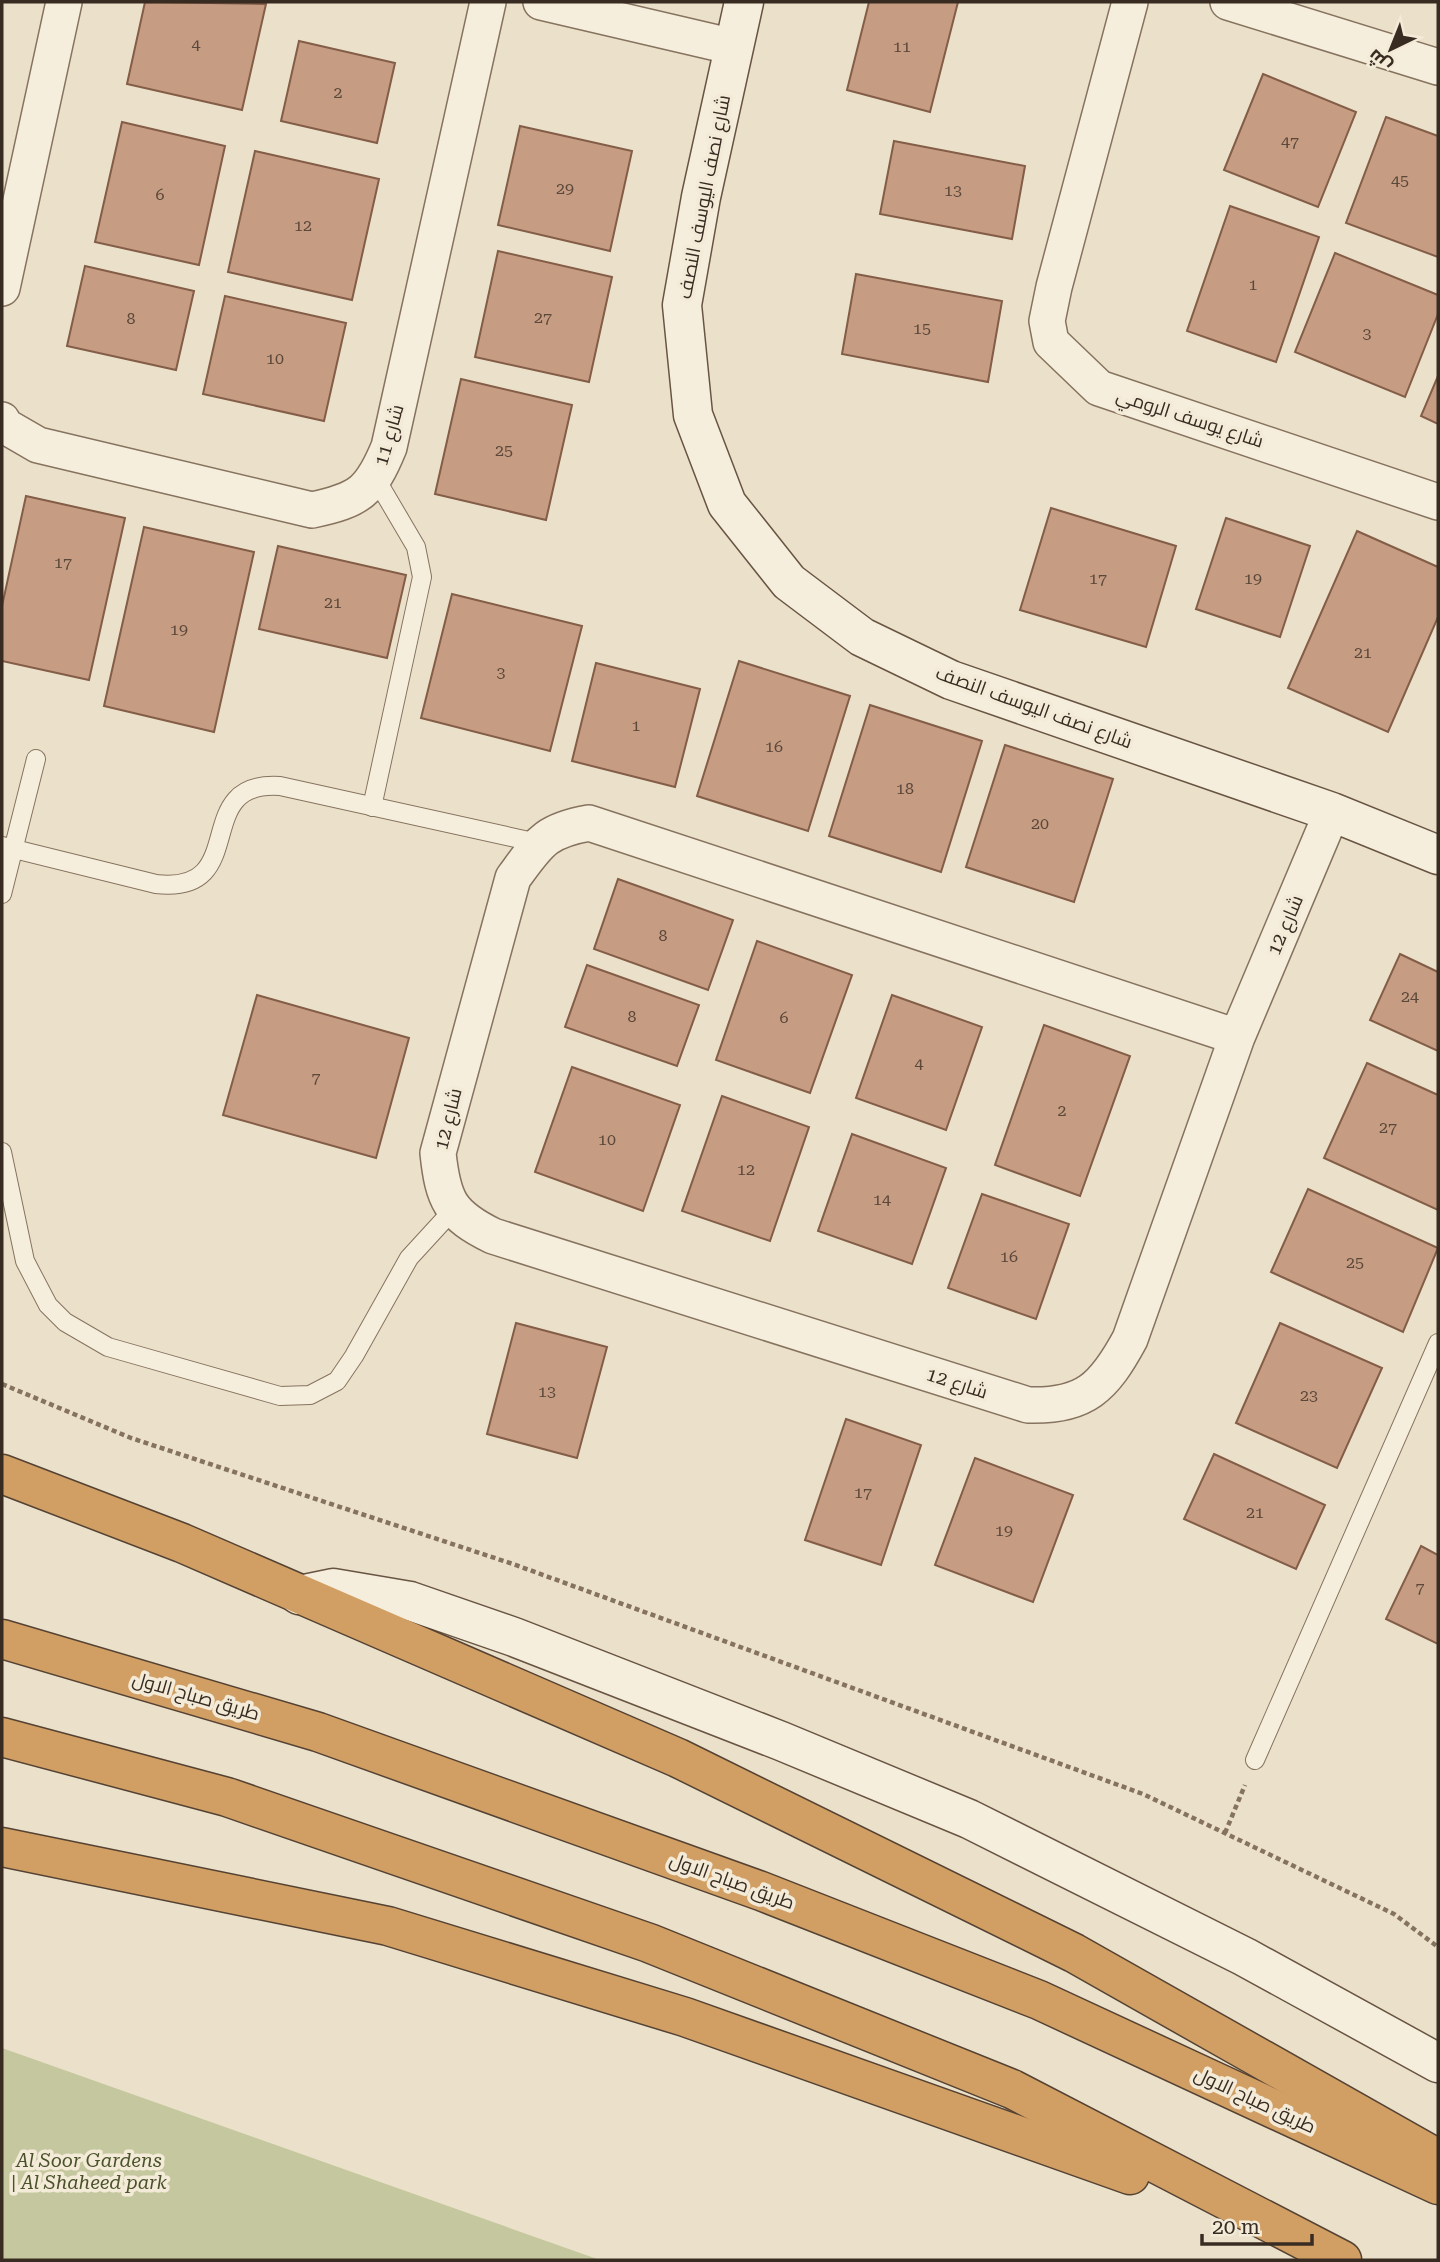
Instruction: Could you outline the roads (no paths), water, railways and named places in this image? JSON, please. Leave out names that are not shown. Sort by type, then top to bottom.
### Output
[{"type":"highway","points":[[2,1474],[181,1543],[678,1758],[1074,1953],[1438,2159]]},
{"type":"highway","points":[[2,1495],[181,1543]]},
{"type":"highway","name":"طريق صباح الاول","points":[[2,1639],[318,1732],[761,1891],[1040,2000],[1438,2185]]},
{"type":"highway","points":[[2,1737],[227,1797],[649,1943],[1012,2089],[1335,2257]]},
{"type":"highway","points":[[2,1847],[388,1927],[685,2017],[1084,2156],[1335,2257]]},
{"type":"street","points":[[2,288],[64,2]]},
{"type":"street","name":"شارع 11","points":[[3,425],[38,445],[312,510],[347,503],[376,479],[389,447],[488,2]]},
{"type":"street","points":[[541,2],[734,47]]},
{"type":"street","name":"شارع نصف اليوسف النصف","points":[[744,2],[701,197],[682,306],[693,415],[727,504],[789,582],[862,637],[951,680],[1332,812],[1438,855]]},
{"type":"street","name":"شارع يوسف الرومي","points":[[1130,2],[1046,321],[1051,342],[1099,388],[1438,502]]},
{"type":"street","points":[[1228,2],[1438,67]]},
{"type":"street","name":"شارع 12","points":[[1237,1037],[589,823],[561,828],[538,843],[513,878],[438,1153],[441,1187],[453,1210],[471,1225],[494,1236],[1028,1405],[1058,1406],[1091,1392],[1113,1371],[1130,1339],[1237,1037],[1332,812]]},
{"type":"street","points":[[299,1595],[333,1588],[411,1601],[514,1637],[781,1741],[969,1819],[1245,1957],[1438,2063]]},
{"type":"lane","points":[[372,807],[422,577],[416,547],[376,479]]},
{"type":"lane","points":[[2,894],[7,848],[36,759]]},
{"type":"lane","points":[[7,848],[170,886],[195,879],[205,871],[218,849],[224,816],[233,801],[246,790],[263,785],[280,786],[538,843]]},
{"type":"lane","points":[[2,1152],[25,1261],[48,1305],[65,1322],[108,1347],[280,1396],[310,1395],[337,1381],[350,1363],[409,1258],[453,1210]]},
{"type":"lane","points":[[1255,1760],[1438,1343]]},
{"type":"park label","name":"Al Soor Gardens | Al Shaheed park","points":[[89,2171]]}]
